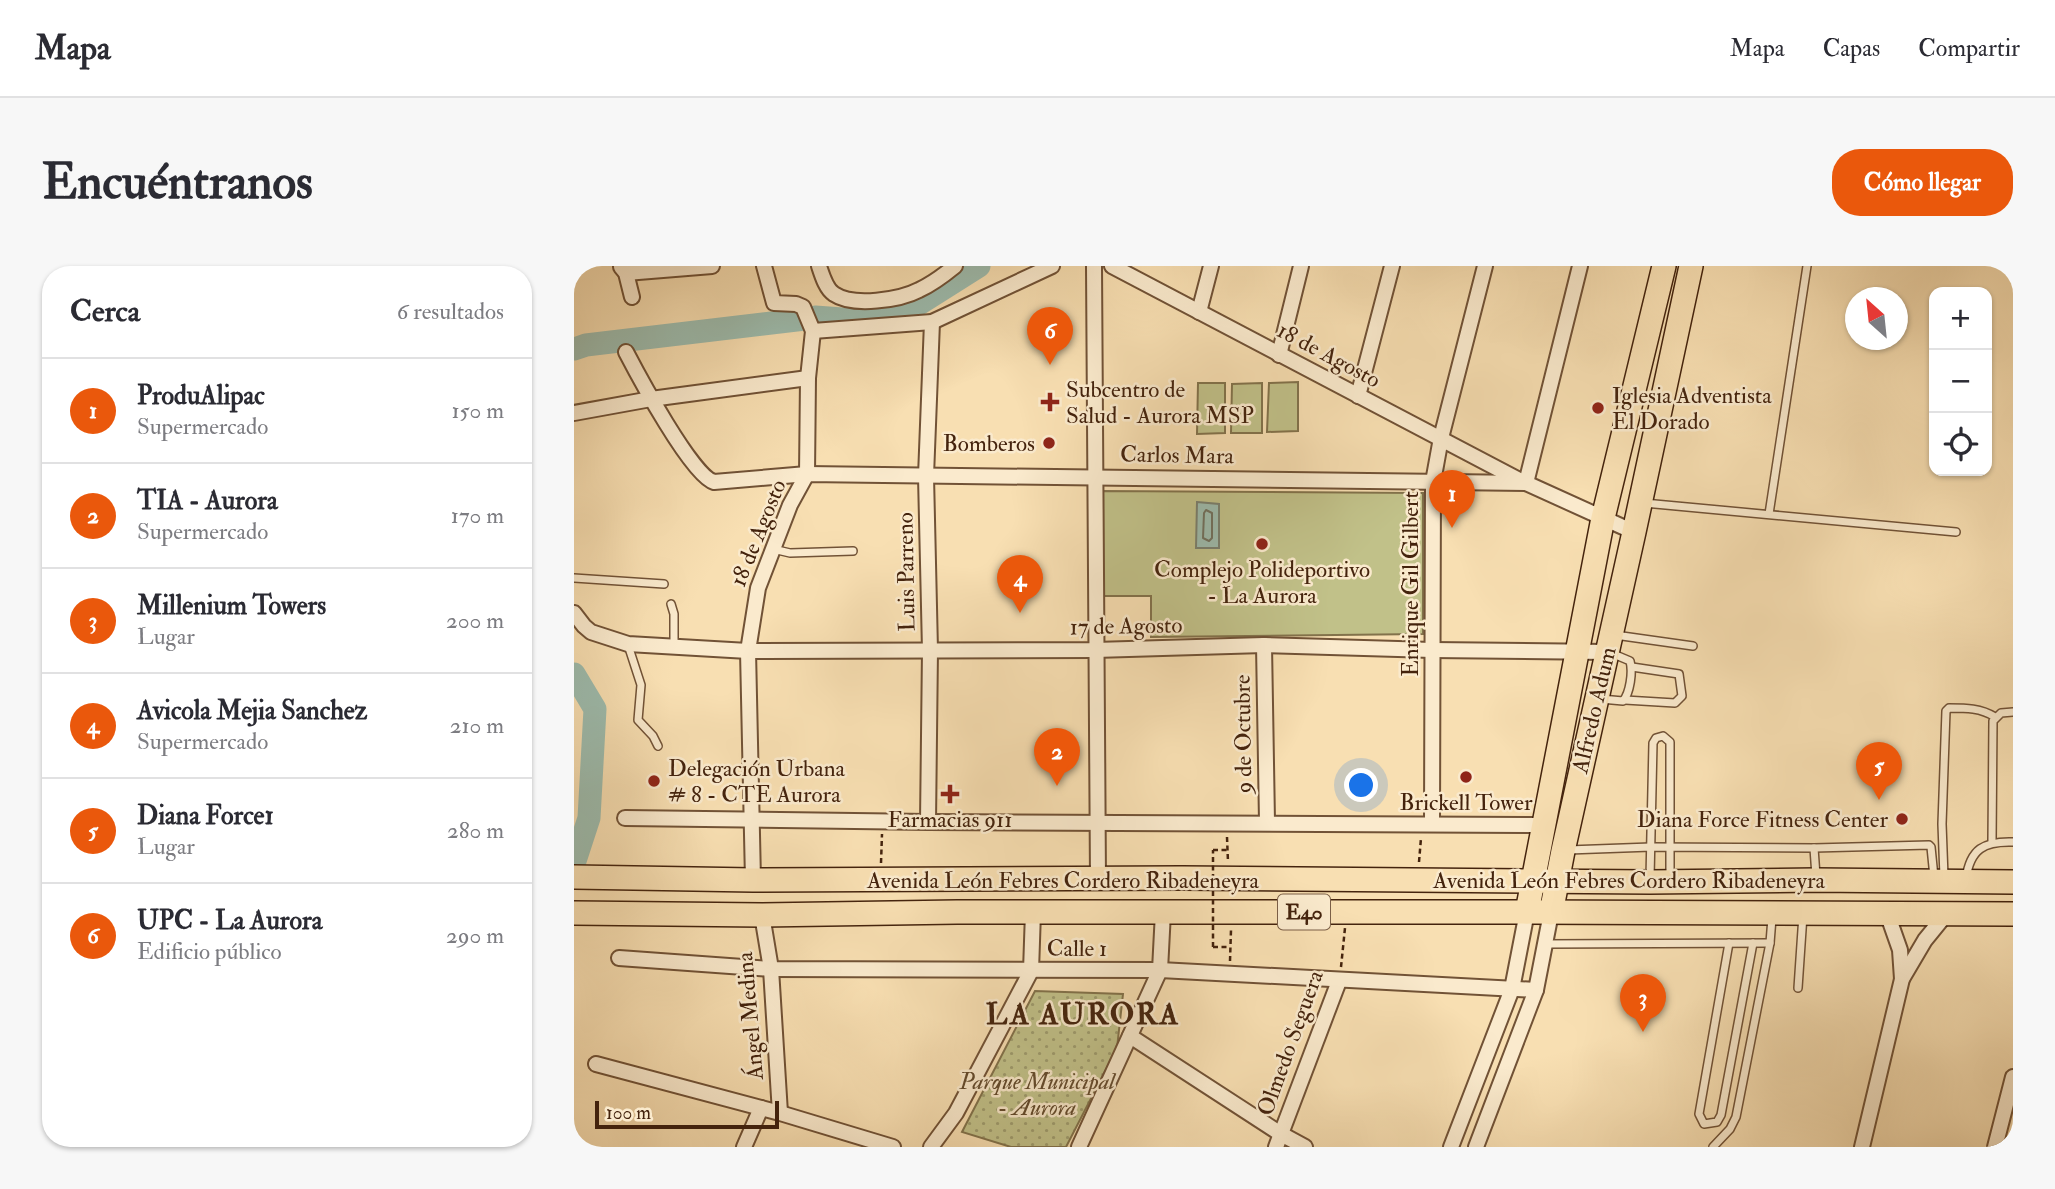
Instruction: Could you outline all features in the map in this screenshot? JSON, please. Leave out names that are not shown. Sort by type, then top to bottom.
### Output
[{"type":"main road","name":"Alfredo Adum","points":[[1527,912],[1603,518],[1664,266]]},
{"type":"main road","name":"Alfredo Adum","points":[[1551,913],[1690,266]]},
{"type":"main road","name":"Avenida León Febres Cordero Ribadeneyra","points":[[574,877],[1021,881],[1182,878],[2013,882]]},
{"type":"main road","points":[[1172,912],[1177,884],[1182,878]]},
{"type":"main road","points":[[954,880],[964,891],[964,899],[957,912]]},
{"type":"main road","points":[[1121,912],[1129,900],[1125,880]]},
{"type":"main road","points":[[1021,881],[1013,884],[1008,891],[1008,899],[1011,907],[1025,912]]},
{"type":"main road","name":"Avenida León Febres Cordero Ribadeneyra","points":[[585,913],[2013,914]]},
{"type":"street","points":[[632,297],[623,269],[712,266]]},
{"type":"street","points":[[764,266],[774,303],[803,307],[813,331],[932,322],[1052,266]]},
{"type":"street","points":[[820,266],[824,280],[834,294],[853,301],[884,300],[917,292],[955,266]]},
{"type":"street","points":[[1094,266],[1098,880]]},
{"type":"street","name":"18 de Agosto","points":[[1112,266],[1131,270],[1199,312],[1525,483]]},
{"type":"street","points":[[1199,312],[1211,266]]},
{"type":"street","points":[[1279,355],[1301,266]]},
{"type":"street","points":[[1359,396],[1392,266]]},
{"type":"street","name":"Enrique Gil Gilbert","points":[[1427,824],[1433,482],[1441,438],[1485,266]]},
{"type":"street","points":[[1525,483],[1580,266]]},
{"type":"street","name":"Luis Parreno","points":[[928,822],[930,650],[926,476],[932,322]]},
{"type":"street","name":"18 de Agosto","points":[[753,880],[748,650],[758,588],[790,505],[807,474],[808,378],[813,331]]},
{"type":"street","points":[[626,352],[651,399]]},
{"type":"street","points":[[574,413],[651,399],[808,378]]},
{"type":"street","name":"Carlos Mara","points":[[651,399],[709,481],[807,474],[1525,483],[1634,532]]},
{"type":"street","name":"17 de Agosto","points":[[574,613],[591,632],[628,644],[748,650],[1095,650],[1264,645],[1576,652],[1609,643]]},
{"type":"street","name":"9 de Octubre","points":[[1264,645],[1267,822]]},
{"type":"street","points":[[625,818],[1544,825]]},
{"type":"street","points":[[931,1147],[956,1113],[1031,971],[1025,912]]},
{"type":"street","points":[[1079,1147],[1160,970],[1172,912]]},
{"type":"street","name":"Alfredo Adum","points":[[1451,1147],[1512,989],[1527,912]]},
{"type":"street","name":"Alfredo Adum","points":[[1476,1147],[1536,990],[1551,913]]},
{"type":"street","points":[[1887,913],[1900,950],[1902,979]]},
{"type":"street","points":[[1862,1147],[1902,979],[1924,940],[1947,913]]},
{"type":"street","name":"Ángel Medina","points":[[762,915],[771,969],[780,1113]]},
{"type":"street","name":"Calle 1","points":[[619,958],[771,969],[1160,970],[1536,990]]},
{"type":"street","name":"Olmedo Seguera","points":[[1279,1141],[1339,981]]},
{"type":"street","points":[[1130,1035],[1279,1141],[1305,1147]]},
{"type":"street","points":[[596,1064],[780,1113],[893,1147]]},
{"type":"street","points":[[1481,1073],[1503,1081]]},
{"type":"street","points":[[1995,1147],[2013,1077]]},
{"type":"street","name":"Ángel Medina","points":[[744,1147],[761,1108]]},
{"type":"lane","points":[[1769,514],[1807,266]]},
{"type":"lane","points":[[1640,502],[1956,531]]},
{"type":"lane","points":[[772,549],[790,553],[853,551]]},
{"type":"lane","points":[[574,578],[664,584]]},
{"type":"lane","points":[[671,604],[674,614],[674,645]]},
{"type":"lane","points":[[1609,643],[1693,646]]},
{"type":"lane","points":[[1609,643],[1628,658],[1632,667],[1625,699]]},
{"type":"lane","points":[[628,644],[642,685],[638,720],[653,736],[658,746]]},
{"type":"lane","points":[[1596,698],[1675,703],[1682,696],[1679,674],[1632,667]]},
{"type":"lane","points":[[1948,881],[1942,824],[1946,711],[1949,708],[1985,710],[1995,717]]},
{"type":"lane","points":[[1992,842],[1993,721],[1995,717],[2006,712],[2013,712]]},
{"type":"lane","points":[[1663,736],[1670,742],[1671,847],[1660,882],[1651,847],[1653,743],[1656,738],[1663,736]]},
{"type":"lane","points":[[1948,881],[1992,842],[2013,842]]},
{"type":"lane","points":[[1563,851],[1651,847],[1814,848],[1929,845],[1948,881]]},
{"type":"lane","points":[[1814,848],[1816,880]]},
{"type":"lane","points":[[1798,988],[1803,914]]},
{"type":"lane","points":[[1713,1147],[1730,1129],[1736,1117],[1770,943],[1772,915]]},
{"type":"lane","points":[[1729,943],[1699,1114],[1704,1124],[1717,1122],[1721,1115],[1753,943]]},
{"type":"lane","points":[[1545,944],[1770,943]]},
{"type":"path","points":[[880,880],[883,821]]},
{"type":"path","points":[[1227,822],[1228,880]]},
{"type":"path","points":[[1418,881],[1427,824]]},
{"type":"path","points":[[1226,850],[1213,850],[1213,947],[1230,947]]},
{"type":"path","points":[[1230,974],[1231,912]]},
{"type":"path","name":"Olmedo Seguera","points":[[1339,981],[1347,912]]},
{"type":"green space","points":[[1298,382],[1298,431],[1267,432],[1269,383]]},
{"type":"green space","points":[[1198,383],[1225,383],[1225,433],[1197,434]]},
{"type":"green space","points":[[1262,383],[1262,433],[1231,433],[1232,384]]},
{"type":"green space","name":"Complejo Polideportivo - La Aurora","points":[[1100,491],[1423,493],[1423,634],[1151,637],[1151,596],[1101,596]]},
{"type":"green space","name":"Parque Municipal - Aurora","points":[[1035,991],[1123,994],[1117,1048],[1066,1147],[1011,1147],[962,1132]]},
{"type":"water","points":[[1197,502],[1219,504],[1219,548],[1196,548]]},
{"type":"waterway","points":[[815,317],[856,320],[911,309],[979,266]]},
{"type":"waterway","points":[[574,349],[586,345],[805,319]]},
{"type":"waterway","points":[[574,674],[595,709],[589,818],[574,864]]},
{"type":"place","name":"UPC - La Aurora","points":[[1050,365]]},
{"type":"place","name":"Subcentro de Salud - Aurora MSP","points":[[1050,402]]},
{"type":"place","name":"Iglesia Adventista El Dorado","points":[[1598,408]]},
{"type":"place","name":"Bomberos","points":[[1049,443]]},
{"type":"place","name":"ProduAlipac","points":[[1452,528]]},
{"type":"place","name":"Complejo Polideportivo - La Aurora","points":[[1262,544]]},
{"type":"place","name":"Avicola Mejia Sanchez","points":[[1020,613]]},
{"type":"place","name":"Brickell Tower","points":[[1466,777]]},
{"type":"place","name":"Delegación Urbana # 8 - CTE Aurora","points":[[654,781]]},
{"type":"place","name":"TIA - Aurora","points":[[1057,786]]},
{"type":"place","name":"Farmacias 911","points":[[950,794]]},
{"type":"place","name":"Diana Force1","points":[[1879,800]]},
{"type":"place","name":"Diana Force Fitness Center","points":[[1902,819]]},
{"type":"place","name":"Millenium Towers","points":[[1643,1032]]},
{"type":"district","name":"LA AURORA","points":[[1083,1014]]}]
